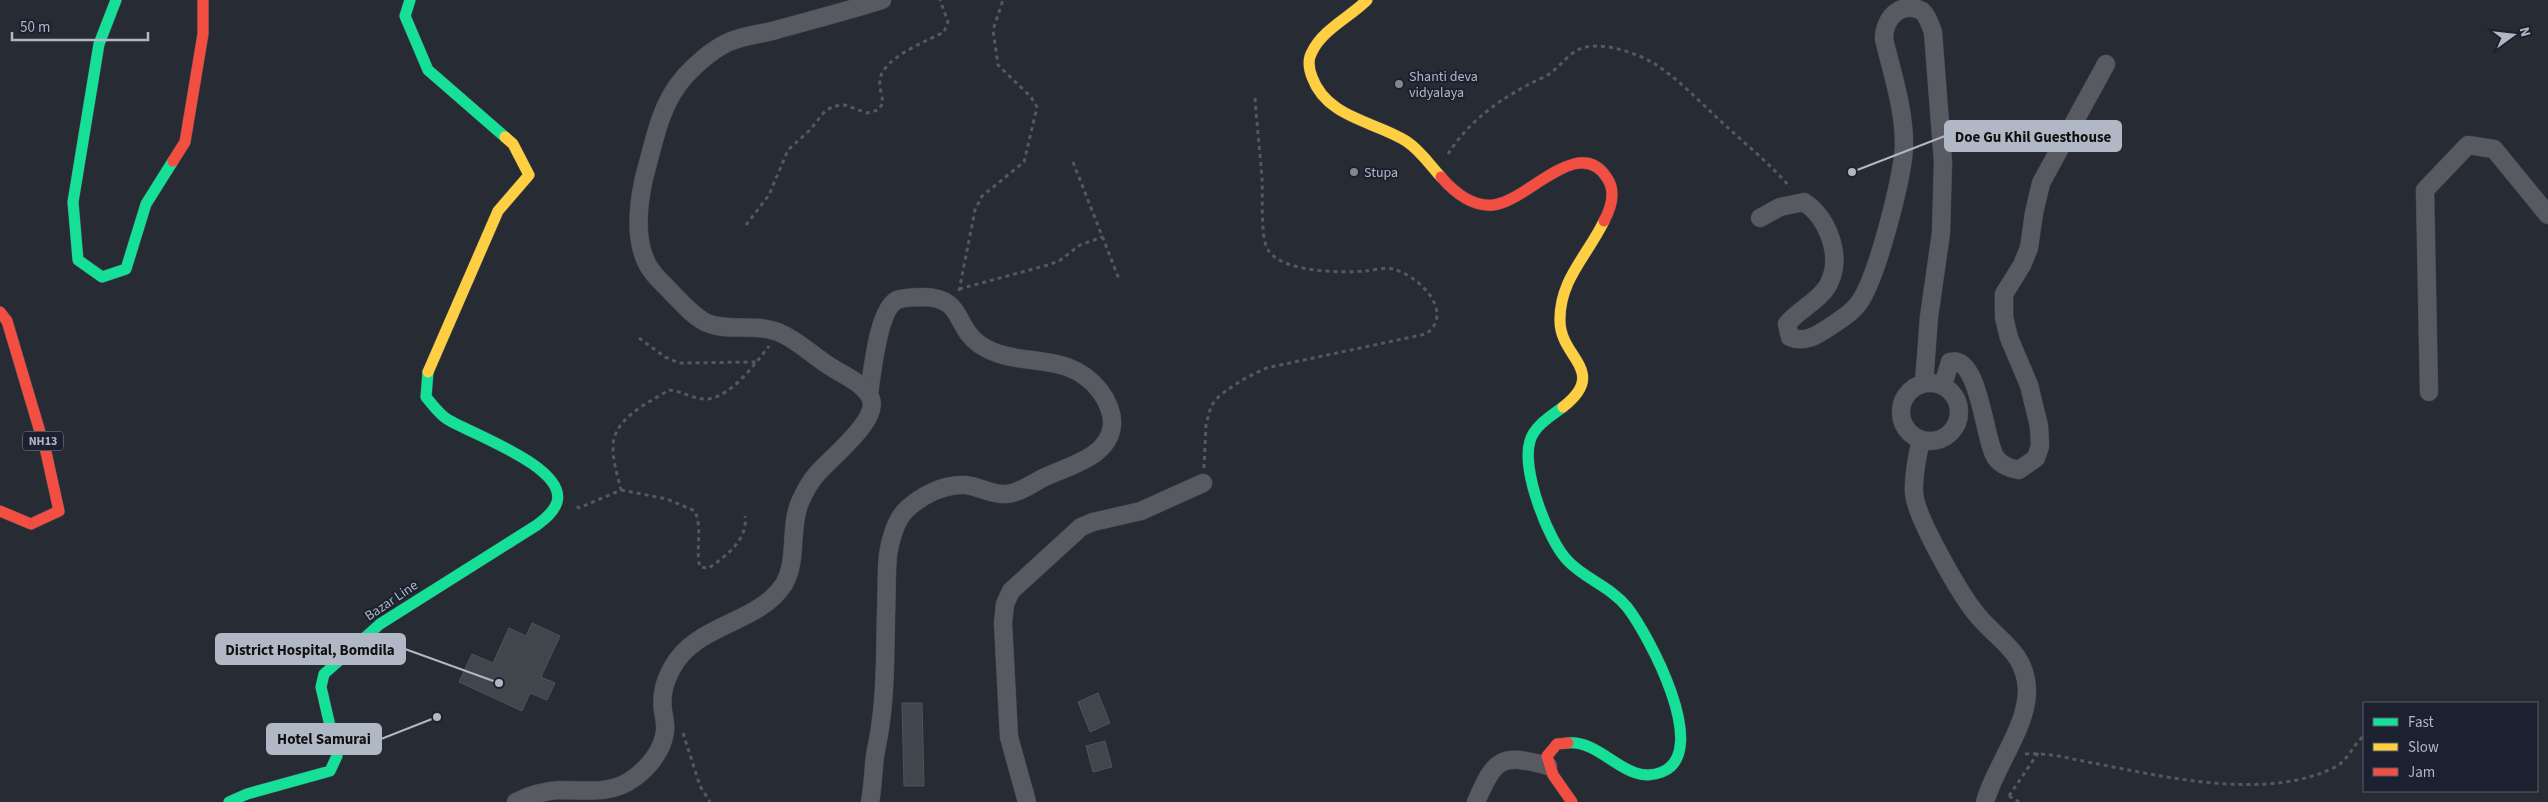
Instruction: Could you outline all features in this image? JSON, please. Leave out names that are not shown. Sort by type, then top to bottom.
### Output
[{"type":"main road","points":[[116,0],[99,44],[73,202],[78,260],[102,277],[126,269],[146,204],[185,142],[203,34],[203,0]]},
{"type":"main road","points":[[410,0],[405,16],[428,70],[513,144],[529,175],[498,212],[428,368],[426,397],[445,418],[538,466],[556,484]]},
{"type":"main road","points":[[1367,0],[1315,46],[1309,56],[1309,69],[1312,78],[1325,101],[1364,123],[1406,140],[1421,152],[1435,174],[1450,188],[1469,200],[1486,205],[1508,203],[1554,172],[1584,162],[1595,164],[1603,169],[1610,181],[1610,211],[1596,238],[1571,274],[1561,308],[1560,327],[1563,339],[1578,360],[1584,380],[1572,398],[1543,421],[1534,432],[1529,442],[1527,455],[1542,513],[1553,539],[1562,555],[1578,570],[1626,605],[1666,678],[1681,724],[1682,743],[1676,765],[1656,774],[1631,772],[1598,748],[1582,742],[1566,742],[1552,748],[1547,756],[1548,766],[1552,775],[1572,802]]},
{"type":"main road","name":"NH13","points":[[0,312],[7,321],[46,452],[59,511],[31,524],[0,511]]},
{"type":"main road","name":"Bazar Line","points":[[229,802],[247,794],[330,772],[337,756],[335,740],[321,686],[324,674],[334,662],[380,624],[549,516],[557,506],[559,497],[556,484]]},
{"type":"street","points":[[516,802],[532,794],[558,790],[609,790],[631,781],[647,767],[659,750],[666,730],[662,695],[674,664],[688,647],[714,629],[765,604],[777,593],[785,582],[790,569],[795,516],[800,500],[815,476],[857,433],[871,413],[873,404],[869,394],[857,383],[822,362],[798,343],[779,332],[769,329],[719,326],[706,322],[692,313],[650,268],[643,250],[638,223],[640,188],[658,128],[668,102],[679,84],[720,47],[731,41],[882,0]]},
{"type":"street","points":[[1760,218],[1780,207],[1804,202],[1816,210],[1822,218],[1832,242],[1833,267],[1830,281],[1787,324],[1790,337],[1803,340],[1816,335],[1848,316],[1859,303],[1867,288],[1890,217],[1900,176],[1904,145],[1903,122],[1884,39],[1884,26],[1890,15],[1899,9],[1910,7],[1921,11],[1928,20],[1933,32],[1943,162],[1941,233],[1929,317],[1924,383]]},
{"type":"street","points":[[1943,385],[1950,362],[1959,363],[1966,370],[1976,387],[1991,448],[1996,457],[2006,467],[2019,470],[2036,458],[2040,446],[2039,426],[2029,385],[2014,351],[2004,317],[2004,294],[2022,265],[2029,248],[2041,183],[2106,64]]},
{"type":"street","points":[[2429,392],[2425,190],[2468,145],[2494,149],[2548,215]]},
{"type":"street","points":[[869,394],[874,359],[887,308],[897,300],[916,297],[937,297],[946,301],[955,309],[963,324],[979,344],[999,354],[1069,366],[1092,380],[1104,395],[1112,424],[1109,439],[1098,450],[1079,463],[1018,490],[1008,494],[995,494],[966,485],[948,487],[917,500],[904,511],[896,527],[888,554],[882,719],[870,802]]},
{"type":"street","points":[[1924,383],[1943,385],[1956,399],[1959,418],[1949,435],[1930,442],[1921,440],[1906,429],[1900,410],[1908,393],[1924,383]]},
{"type":"street","points":[[1921,440],[1915,467],[1914,493],[1921,519],[1978,616],[2018,657],[2025,673],[2027,690],[2025,709],[2002,758],[1985,802]]},
{"type":"street","points":[[1027,802],[1010,737],[1003,623],[1005,604],[1011,591],[1081,527],[1092,522],[1141,511],[1203,483]]},
{"type":"street","points":[[1476,802],[1487,776],[1502,761],[1523,759],[1548,766]]},
{"type":"path","points":[[746,225],[769,195],[788,150],[810,130],[826,111],[834,106],[845,105],[867,113],[878,110],[883,103],[880,80],[883,70],[916,44],[944,32],[948,22],[940,0]]},
{"type":"path","points":[[955,309],[975,210],[982,196],[1024,162],[1037,107],[1031,97],[998,65],[993,30],[1003,0]]},
{"type":"path","points":[[1435,174],[1460,135],[1507,95],[1555,71],[1570,54],[1584,47],[1600,45],[1624,50],[1655,64],[1691,93],[1787,183],[1804,202]]},
{"type":"path","points":[[1203,483],[1206,425],[1211,406],[1220,395],[1266,368],[1426,334],[1434,328],[1438,314],[1436,303],[1424,288],[1405,273],[1391,268],[1352,271],[1288,266],[1268,250],[1264,230],[1262,178],[1255,98]]},
{"type":"path","points":[[1073,162],[1119,280]]},
{"type":"path","points":[[959,289],[1048,266],[1059,261],[1080,245],[1102,237]]},
{"type":"path","points":[[621,490],[613,449],[615,433],[623,422],[670,390],[708,399],[718,395],[735,385],[779,332]]},
{"type":"path","points":[[639,338],[666,357],[679,363],[756,362]]},
{"type":"path","points":[[556,484],[579,508],[621,490],[666,499],[695,511],[700,524],[698,558],[700,567],[709,568],[739,542],[746,526],[745,516]]},
{"type":"path","points":[[663,710],[682,733],[700,786],[710,802]]},
{"type":"path","points":[[2002,758],[2038,753],[2059,755],[2162,777],[2225,786],[2276,785],[2313,776],[2338,766],[2363,737]]},
{"type":"path","points":[[2009,796],[2038,753]]},
{"type":"building","points":[[532,623],[560,636],[541,677],[555,683],[547,700],[530,693],[522,711],[459,682],[472,654],[493,663],[509,628],[526,636]]},
{"type":"building","points":[[1098,693],[1110,723],[1090,732],[1078,702]]},
{"type":"building","points":[[902,703],[922,703],[924,786],[904,786]]},
{"type":"building","points":[[1105,741],[1112,767],[1093,772],[1086,746]]},
{"type":"traffic: fast","points":[[116,0],[99,44],[73,202],[78,260],[102,277],[126,269],[146,204],[173,161]]},
{"type":"traffic: fast","points":[[410,0],[405,16],[428,70],[505,137]]},
{"type":"traffic: fast","points":[[229,802],[247,794],[330,771],[337,756],[321,687],[324,674],[380,624],[537,525],[556,506],[556,489],[547,476],[533,464],[447,419],[438,412],[426,397],[428,372]]},
{"type":"traffic: fast","points":[[1563,407],[1539,426],[1530,441],[1528,453],[1529,469],[1538,504],[1552,538],[1568,561],[1621,600],[1637,621],[1671,692],[1678,718],[1681,742],[1676,760],[1662,772],[1649,775],[1626,769],[1592,748],[1581,744],[1568,743]]},
{"type":"traffic: slow","points":[[1367,0],[1322,37],[1310,55],[1309,68],[1312,77],[1319,91],[1340,110],[1406,141],[1420,153],[1441,177]]},
{"type":"traffic: slow","points":[[428,372],[498,211],[529,175],[513,144],[505,137]]},
{"type":"traffic: slow","points":[[1563,407],[1576,394],[1582,384],[1582,374],[1579,364],[1562,334],[1560,321],[1561,306],[1569,280],[1604,221]]},
{"type":"traffic: jam","points":[[173,161],[185,142],[203,34],[203,0]]},
{"type":"traffic: jam","points":[[1441,177],[1452,188],[1471,201],[1478,204],[1493,205],[1507,201],[1568,166],[1582,163],[1595,166],[1607,178],[1612,194],[1609,211],[1604,221]]},
{"type":"traffic: jam","points":[[0,312],[7,321],[46,452],[59,511],[31,524],[0,511]]},
{"type":"traffic: jam","points":[[1568,743],[1557,744],[1547,756],[1553,775],[1572,802]]},
{"type":"place","name":"Shanti deva vidyalaya","points":[[1399,84]]},
{"type":"place","name":"Stupa","points":[[1354,172]]},
{"type":"place","name":"Doe Gu Khil Guesthouse","points":[[1852,172]]},
{"type":"place","name":"District Hospital, Bomdila","points":[[499,683]]},
{"type":"place","name":"Hotel Samurai","points":[[437,717]]}]
